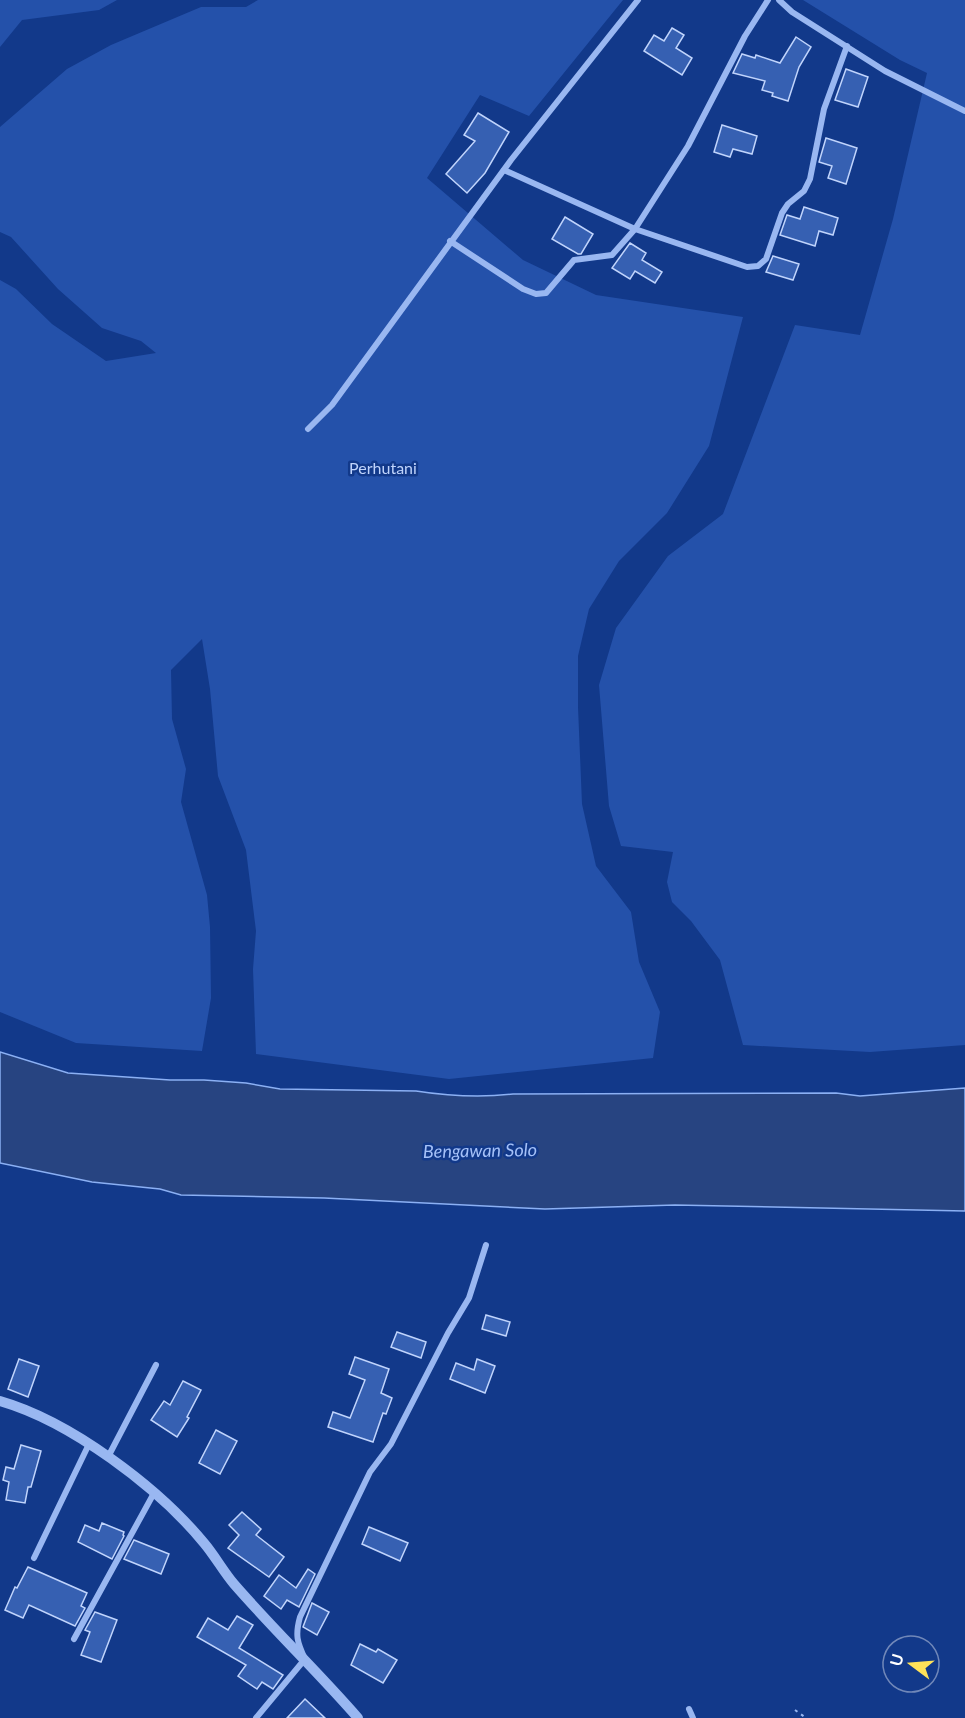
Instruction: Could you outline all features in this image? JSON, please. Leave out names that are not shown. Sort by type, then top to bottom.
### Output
[{"type":"street","points":[[308,429],[332,405],[450,241],[638,0]]},
{"type":"street","points":[[450,241],[523,289],[542,294],[574,260],[612,255],[635,229],[688,146],[745,36],[768,0]]},
{"type":"street","points":[[779,0],[792,12],[885,71],[965,111]]},
{"type":"street","points":[[504,170],[635,229],[747,267],[758,266],[766,259],[782,213],[788,204],[804,191],[810,179],[824,109],[847,46]]},
{"type":"street","points":[[305,1659],[296,1632],[300,1617],[370,1472],[391,1444],[448,1333],[469,1298],[486,1245]]},
{"type":"street","points":[[108,1457],[156,1365]]},
{"type":"street","points":[[0,1401],[46,1420],[88,1444],[154,1493],[205,1544],[232,1582],[358,1718]]},
{"type":"street","points":[[34,1558],[88,1444]]},
{"type":"street","points":[[74,1639],[154,1493]]},
{"type":"street","points":[[256,1718],[305,1659]]},
{"type":"street","points":[[689,1709],[693,1718]]},
{"type":"path","points":[[795,1710],[806,1718]]},
{"type":"green space","points":[[0,0],[117,0],[99,10],[22,20],[0,47]]},
{"type":"green space","name":"Perhutani","points":[[258,0],[623,0],[529,116],[480,95],[427,178],[523,260],[596,295],[743,317],[709,446],[667,513],[619,561],[589,609],[578,656],[582,804],[596,866],[631,912],[639,962],[660,1012],[653,1058],[449,1079],[256,1054],[253,969],[256,931],[246,850],[218,776],[210,689],[202,639],[171,670],[172,719],[186,769],[181,802],[207,895],[210,927],[211,998],[202,1051],[76,1043],[0,1012],[0,280],[16,289],[52,324],[106,361],[156,353],[141,341],[102,328],[58,289],[11,237],[0,232],[0,127],[67,69],[111,45],[201,7],[246,7]]},
{"type":"green space","points":[[803,0],[965,0],[965,1045],[870,1052],[743,1045],[720,960],[691,921],[672,902],[667,882],[673,852],[621,846],[609,806],[599,685],[616,628],[668,556],[723,514],[795,325],[860,335],[893,219],[927,73],[900,60]]},
{"type":"water","name":"Bengawan Solo","points":[[0,1052],[68,1073],[246,1083],[280,1089],[416,1091],[477,1096],[836,1093],[860,1096],[965,1088],[965,1211],[675,1205],[545,1209],[324,1198],[181,1195],[160,1189],[92,1182],[0,1163]]},
{"type":"building","points":[[672,28],[684,35],[676,48],[692,58],[682,75],[644,51],[654,35],[664,41]]},
{"type":"building","points":[[796,37],[811,47],[799,67],[788,101],[762,90],[765,81],[733,73],[742,54],[755,58],[756,55],[780,63]]},
{"type":"building","points":[[846,69],[868,77],[858,107],[835,100]]},
{"type":"building","points":[[478,113],[509,132],[485,173],[467,193],[446,174],[475,141],[464,135]]},
{"type":"building","points":[[722,125],[757,136],[752,154],[733,149],[730,157],[714,152]]},
{"type":"building","points":[[826,138],[857,148],[846,184],[828,178],[832,166],[819,162]]},
{"type":"building","points":[[804,207],[838,218],[833,235],[819,231],[815,246],[780,235],[787,215],[800,219]]},
{"type":"building","points":[[565,217],[593,234],[581,254],[552,239]]},
{"type":"building","points":[[630,243],[646,253],[642,260],[662,272],[655,283],[635,271],[630,279],[612,268]]},
{"type":"building","points":[[773,256],[799,264],[793,280],[766,272]]},
{"type":"building","points":[[486,1315],[510,1322],[506,1336],[482,1329]]},
{"type":"building","points":[[397,1332],[426,1342],[421,1358],[391,1347]]},
{"type":"building","points":[[355,1357],[389,1369],[381,1393],[392,1398],[386,1414],[383,1413],[373,1442],[328,1427],[333,1412],[350,1418],[365,1380],[349,1374]]},
{"type":"building","points":[[19,1359],[39,1366],[28,1397],[8,1389]]},
{"type":"building","points":[[477,1359],[495,1366],[485,1393],[450,1379],[456,1363],[474,1370]]},
{"type":"building","points":[[183,1381],[201,1390],[187,1417],[189,1418],[177,1437],[151,1420],[164,1401],[170,1405]]},
{"type":"building","points":[[216,1430],[237,1441],[220,1474],[199,1463]]},
{"type":"building","points":[[21,1445],[41,1451],[31,1487],[28,1487],[25,1503],[6,1500],[9,1482],[3,1480],[6,1467],[14,1469]]},
{"type":"building","points":[[242,1512],[261,1529],[256,1535],[284,1557],[269,1577],[228,1548],[239,1535],[229,1525]]},
{"type":"building","points":[[102,1523],[124,1532],[112,1559],[78,1542],[85,1525],[99,1531]]},
{"type":"building","points":[[369,1527],[408,1543],[400,1561],[362,1544]]},
{"type":"building","points":[[134,1540],[169,1554],[161,1574],[124,1559]]},
{"type":"building","points":[[28,1567],[87,1593],[81,1606],[85,1608],[75,1626],[29,1605],[23,1618],[5,1610],[15,1587],[17,1588]]},
{"type":"building","points":[[308,1569],[315,1574],[299,1607],[287,1600],[281,1609],[264,1596],[279,1575],[296,1588]]},
{"type":"building","points":[[312,1603],[329,1612],[317,1635],[303,1627]]},
{"type":"building","points":[[95,1612],[117,1620],[101,1662],[81,1655],[90,1632],[85,1630]]},
{"type":"building","points":[[237,1616],[253,1625],[239,1648],[283,1675],[273,1689],[262,1682],[257,1689],[238,1676],[246,1665],[197,1637],[208,1618],[228,1630]]},
{"type":"building","points":[[360,1644],[376,1652],[378,1649],[397,1660],[383,1683],[351,1665]]},
{"type":"building","points":[[305,1699],[325,1718],[287,1718]]}]
